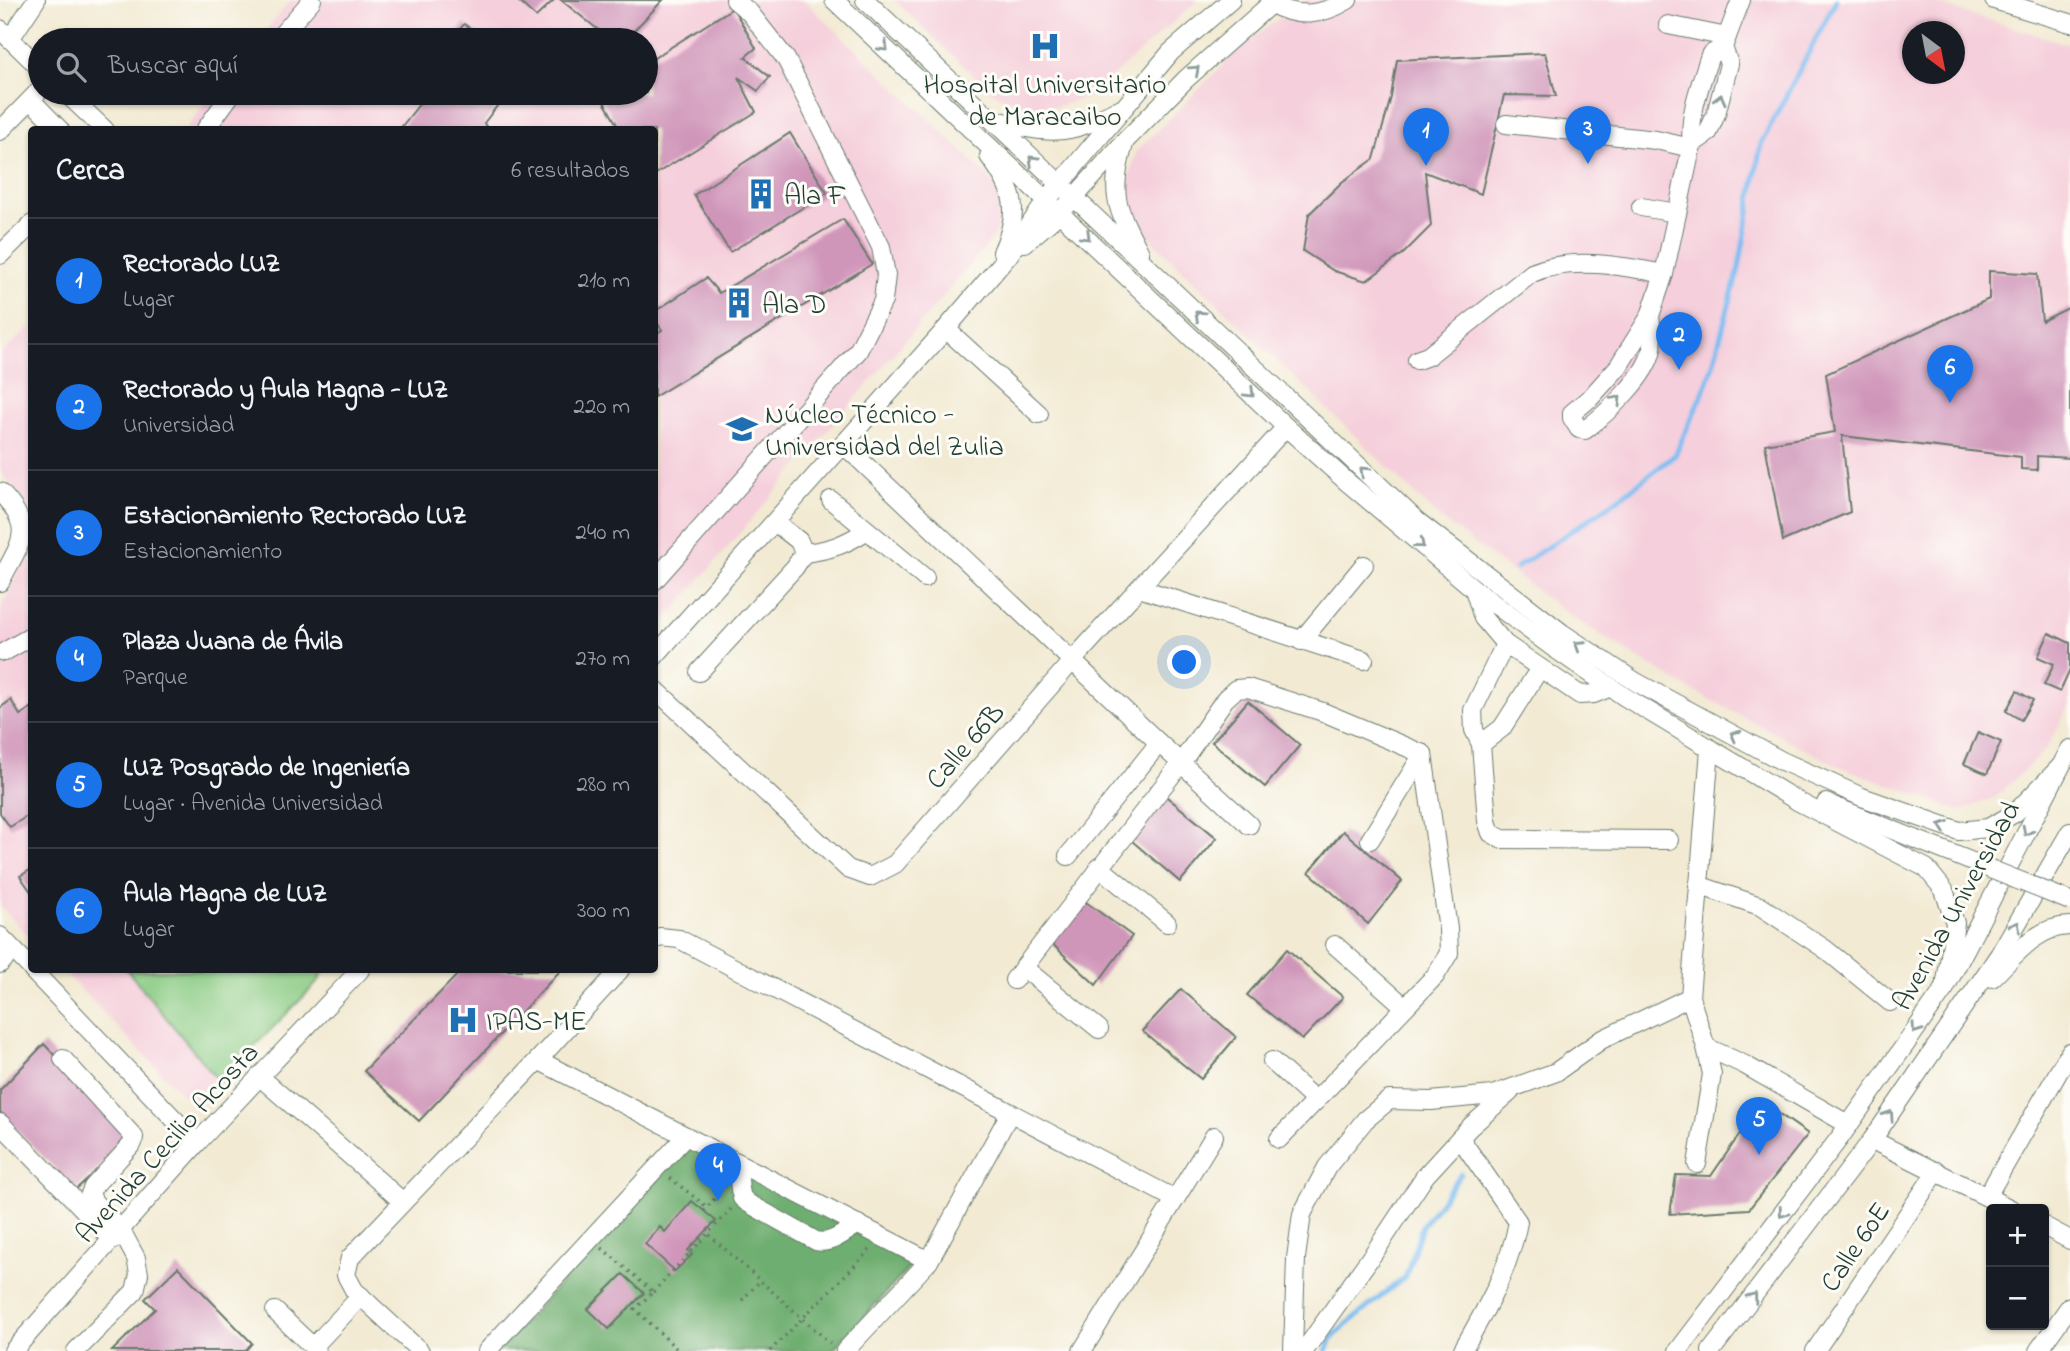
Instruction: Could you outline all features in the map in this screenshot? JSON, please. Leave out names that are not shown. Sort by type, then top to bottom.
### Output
[{"type":"street","points":[[28,56],[5,34],[36,0]]},
{"type":"street","points":[[288,28],[312,0]]},
{"type":"street","points":[[658,576],[858,351],[883,302],[886,275],[881,247],[786,59],[750,13],[735,0]]},
{"type":"street","points":[[834,0],[1286,427],[1474,589],[1618,692],[1710,749],[1799,802],[1926,868],[1944,890],[1955,923],[1945,988]]},
{"type":"street","points":[[865,0],[1416,521],[1562,634],[1636,682],[1782,761],[1862,797],[1959,831],[1988,828],[2015,813],[2060,767]]},
{"type":"street","points":[[1054,206],[1059,185],[1171,52],[1231,0]]},
{"type":"street","points":[[658,653],[776,523],[1054,206],[1073,198],[1186,79],[1273,1],[1281,9],[1304,15],[1320,13],[1348,0]]},
{"type":"street","points":[[1650,316],[1652,350],[1640,374],[1619,400],[1585,430],[1579,429],[1572,418],[1572,412],[1591,397],[1618,367],[1650,316],[1664,274],[1692,146],[1708,133],[1716,114],[1729,64],[1725,42],[1741,0]]},
{"type":"street","points":[[1994,0],[2070,23]]},
{"type":"street","points":[[1668,24],[1725,42]]},
{"type":"street","points":[[0,131],[28,103]]},
{"type":"street","points":[[43,105],[57,126]]},
{"type":"street","points":[[78,105],[100,126]]},
{"type":"street","points":[[208,126],[223,105]]},
{"type":"street","points":[[990,118],[1028,130],[1055,132],[1073,130],[1092,123],[1126,105]]},
{"type":"street","points":[[1506,124],[1692,146]]},
{"type":"street","points":[[968,128],[999,170],[1013,196],[1015,216],[1003,262]]},
{"type":"street","points":[[1126,140],[1119,162],[1115,196],[1125,224],[1146,265]]},
{"type":"street","points":[[1642,208],[1677,213]]},
{"type":"street","points":[[0,255],[28,231]]},
{"type":"street","points":[[1417,360],[1428,356],[1532,272],[1546,267],[1564,264],[1633,268],[1664,274]]},
{"type":"street","points":[[946,329],[1039,414]]},
{"type":"street","name":"Calle 66B","points":[[658,692],[848,869],[870,877],[895,864],[1073,660],[1286,427]]},
{"type":"street","points":[[843,444],[1249,825]]},
{"type":"street","points":[[0,492],[23,523],[22,538],[0,582]]},
{"type":"street","points":[[831,500],[925,578]]},
{"type":"street","points":[[699,672],[795,567],[803,553],[799,541],[776,523]]},
{"type":"street","points":[[803,553],[837,547],[866,530]]},
{"type":"street","points":[[1301,640],[1364,565]]},
{"type":"street","points":[[1139,588],[1364,660]]},
{"type":"street","points":[[1474,589],[1483,618],[1505,644],[1580,695],[1618,692],[1655,705],[1777,778],[1844,812],[2070,901]]},
{"type":"street","points":[[5,652],[28,638]]},
{"type":"street","points":[[1505,644],[1473,710],[1474,730],[1481,744],[1487,821],[1491,833],[1502,839],[1669,841]]},
{"type":"street","points":[[1481,744],[1502,728],[1540,668]]},
{"type":"street","points":[[1636,682],[1655,705]]},
{"type":"street","points":[[1099,1029],[1019,974],[1181,763],[1225,699],[1236,689],[1248,688],[1323,712],[1423,754]]},
{"type":"street","points":[[1068,856],[1159,743]]},
{"type":"street","points":[[1697,1164],[1712,1074],[1690,997],[1710,749]]},
{"type":"street","name":"Avenida Universidad","points":[[1678,1351],[1849,1125],[1945,988],[2070,749]]},
{"type":"street","points":[[1370,840],[1423,754]]},
{"type":"street","points":[[1279,1139],[1434,976],[1448,953],[1448,929],[1423,754]]},
{"type":"street","name":"Avenida Universidad","points":[[1711,1351],[1872,1140],[1999,956],[2070,832]]},
{"type":"street","points":[[1099,867],[1167,923]]},
{"type":"street","points":[[1698,885],[1760,906],[1825,949],[1890,1002]]},
{"type":"street","points":[[1964,1005],[2043,932],[2070,926]]},
{"type":"street","points":[[0,936],[28,965]]},
{"type":"street","points":[[658,938],[679,939],[1175,1199]]},
{"type":"street","points":[[1335,945],[1405,1007]]},
{"type":"street","points":[[0,964],[13,950]]},
{"type":"street","points":[[36,973],[197,1143]]},
{"type":"street","name":"Avenida Cecilio Acosta","points":[[13,1351],[197,1143],[357,973]]},
{"type":"street","points":[[420,1351],[354,1290],[346,1275],[350,1258],[617,973]]},
{"type":"street","points":[[1293,1351],[1296,1258],[1302,1214],[1327,1167],[1365,1120],[1389,1100],[1431,1101],[1493,1095],[1556,1072],[1601,1040],[1690,997]]},
{"type":"street","points":[[1706,1047],[1745,1065],[1849,1125]]},
{"type":"street","points":[[1987,1196],[2070,1052]]},
{"type":"street","points":[[63,1059],[134,1137],[133,1143],[93,1187],[90,1194],[136,1258],[139,1274],[135,1291],[76,1351]]},
{"type":"street","points":[[538,1060],[929,1261]]},
{"type":"street","points":[[1272,1061],[1316,1101]]},
{"type":"street","points":[[259,1076],[403,1202]]},
{"type":"street","points":[[1304,1351],[1425,1176],[1460,1138],[1518,1086]]},
{"type":"street","points":[[838,1348],[929,1261],[1010,1113]]},
{"type":"street","points":[[0,1124],[117,1235]]},
{"type":"street","points":[[487,1351],[687,1136]]},
{"type":"street","points":[[1082,1351],[1213,1136]]},
{"type":"street","points":[[1460,1138],[1518,1222],[1513,1250],[1494,1296],[1462,1351]]},
{"type":"street","points":[[1872,1140],[2002,1204]]},
{"type":"street","points":[[737,1162],[742,1198],[816,1241],[824,1243],[858,1224]]},
{"type":"street","name":"Calle 60E","points":[[1815,1351],[1937,1171]]},
{"type":"street","points":[[2049,1229],[2070,1240]]},
{"type":"street","points":[[275,1311],[315,1349],[361,1296]]},
{"type":"street","points":[[2038,1351],[2070,1306]]},
{"type":"path","points":[[667,1175],[705,1209],[721,1191],[714,1161]]},
{"type":"path","points":[[679,1351],[635,1310],[742,1198]]},
{"type":"path","points":[[709,1235],[838,1348]]},
{"type":"path","points":[[770,1351],[875,1245]]},
{"type":"path","points":[[600,1247],[653,1292]]},
{"type":"path","points":[[741,1300],[760,1280]]},
{"type":"shaded area","name":"Núcleo Técnico - Universidad del Zulia","points":[[291,0],[804,0],[989,177],[1002,196],[1002,213],[994,237],[658,629],[658,126],[188,126],[204,105],[658,105],[658,28],[267,28]]},
{"type":"shaded area","name":"Hospital Universitario de Maracaibo","points":[[894,0],[1198,0],[1090,96],[1059,106],[1030,109],[992,92]]},
{"type":"shaded area","points":[[1305,0],[1923,0],[2070,45],[2070,705],[2046,749],[1996,797],[1960,811],[1836,765],[1691,690],[1575,619],[1440,518],[1134,223],[1126,189],[1136,152],[1245,43]]},
{"type":"shaded area","points":[[28,329],[28,509],[0,470],[0,355]]},
{"type":"shaded area","points":[[28,550],[28,935],[0,906],[0,611]]},
{"type":"shaded area","points":[[65,973],[327,973],[195,1107]]},
{"type":"green space","points":[[129,973],[321,973],[319,981],[219,1082]]},
{"type":"green space","points":[[689,1145],[914,1263],[832,1351],[497,1351]]},
{"type":"building","points":[[517,0],[554,0],[536,17]]},
{"type":"building","points":[[561,0],[663,0],[636,28],[596,28]]},
{"type":"building","points":[[733,8],[756,48],[745,57],[770,77],[758,91],[738,77],[756,112],[658,173],[658,126],[618,126],[606,105],[658,105],[658,55]]},
{"type":"building","points":[[1545,53],[1556,96],[1504,95],[1481,194],[1425,172],[1431,226],[1404,253],[1366,281],[1334,271],[1303,251],[1309,214],[1342,182],[1374,159],[1391,97],[1397,60]]},
{"type":"building","points":[[419,105],[498,105],[484,123],[486,126],[402,126]]},
{"type":"building","name":"Ala F","points":[[790,133],[827,193],[730,252],[694,195]]},
{"type":"building","name":"Ala D","points":[[843,219],[872,264],[658,395],[658,332],[662,330],[658,324],[658,309],[706,278],[719,293]]},
{"type":"building","points":[[1989,271],[2037,274],[2042,321],[2070,307],[2070,458],[2037,456],[2037,470],[2021,469],[2021,457],[1842,436],[1850,512],[1783,541],[1765,444],[1835,432],[1826,374],[1989,299]]},
{"type":"building","points":[[2049,633],[2070,643],[2070,670],[2060,692],[2044,685],[2054,664],[2038,657]]},
{"type":"building","points":[[2017,691],[2033,700],[2021,720],[2006,711]]},
{"type":"building","points":[[11,700],[20,715],[28,710],[28,816],[10,827],[0,813],[0,708]]},
{"type":"building","points":[[1248,701],[1300,745],[1265,787],[1212,742]]},
{"type":"building","points":[[1978,732],[2001,742],[1987,774],[1964,764]]},
{"type":"building","points":[[1162,793],[1217,838],[1180,882],[1125,835]]},
{"type":"building","points":[[1343,831],[1402,881],[1368,924],[1309,872]]},
{"type":"building","points":[[28,871],[28,887],[20,876]]},
{"type":"building","points":[[1079,897],[1132,936],[1096,985],[1048,940]]},
{"type":"building","points":[[1287,949],[1343,997],[1302,1040],[1247,995]]},
{"type":"building","name":"IPAS-ME","points":[[459,973],[558,973],[419,1121],[364,1071]]},
{"type":"building","points":[[1181,989],[1236,1037],[1201,1079],[1142,1031]]},
{"type":"building","points":[[44,1044],[132,1138],[75,1190],[0,1112],[0,1090]]},
{"type":"building","points":[[1762,1102],[1808,1134],[1749,1209],[1670,1214],[1676,1175],[1711,1176]]},
{"type":"building","points":[[692,1201],[716,1221],[688,1250],[692,1255],[675,1271],[645,1244],[660,1227],[665,1232]]},
{"type":"building","points":[[178,1267],[252,1343],[245,1351],[112,1351],[155,1309],[145,1299]]},
{"type":"building","points":[[623,1274],[644,1293],[609,1329],[588,1309]]},
{"type":"waterway","points":[[1516,568],[1613,503],[1675,455],[1709,379],[1739,268],[1761,144],[1836,0]]},
{"type":"waterway","points":[[1326,1351],[1334,1335],[1406,1276],[1422,1226],[1461,1174]]},
{"type":"place","name":"Hospital Universitario de Maracaibo","points":[[1045,46]]},
{"type":"place","name":"Estacionamiento Rectorado LUZ","points":[[1588,164]]},
{"type":"place","name":"Rectorado LUZ","points":[[1426,166]]},
{"type":"place","name":"Ala F","points":[[761,194]]},
{"type":"place","name":"Ala D","points":[[739,303]]},
{"type":"place","name":"Rectorado y Aula Magna - LUZ","points":[[1679,370]]},
{"type":"place","name":"Aula Magna de LUZ","points":[[1950,403]]},
{"type":"place","name":"Núcleo Técnico - Universidad del Zulia","points":[[742,429]]},
{"type":"place","name":"IPAS-ME","points":[[463,1020]]},
{"type":"place","name":"LUZ Posgrado de Ingeniería","points":[[1759,1155]]},
{"type":"place","name":"Plaza Juana de Ávila","points":[[718,1201]]}]
